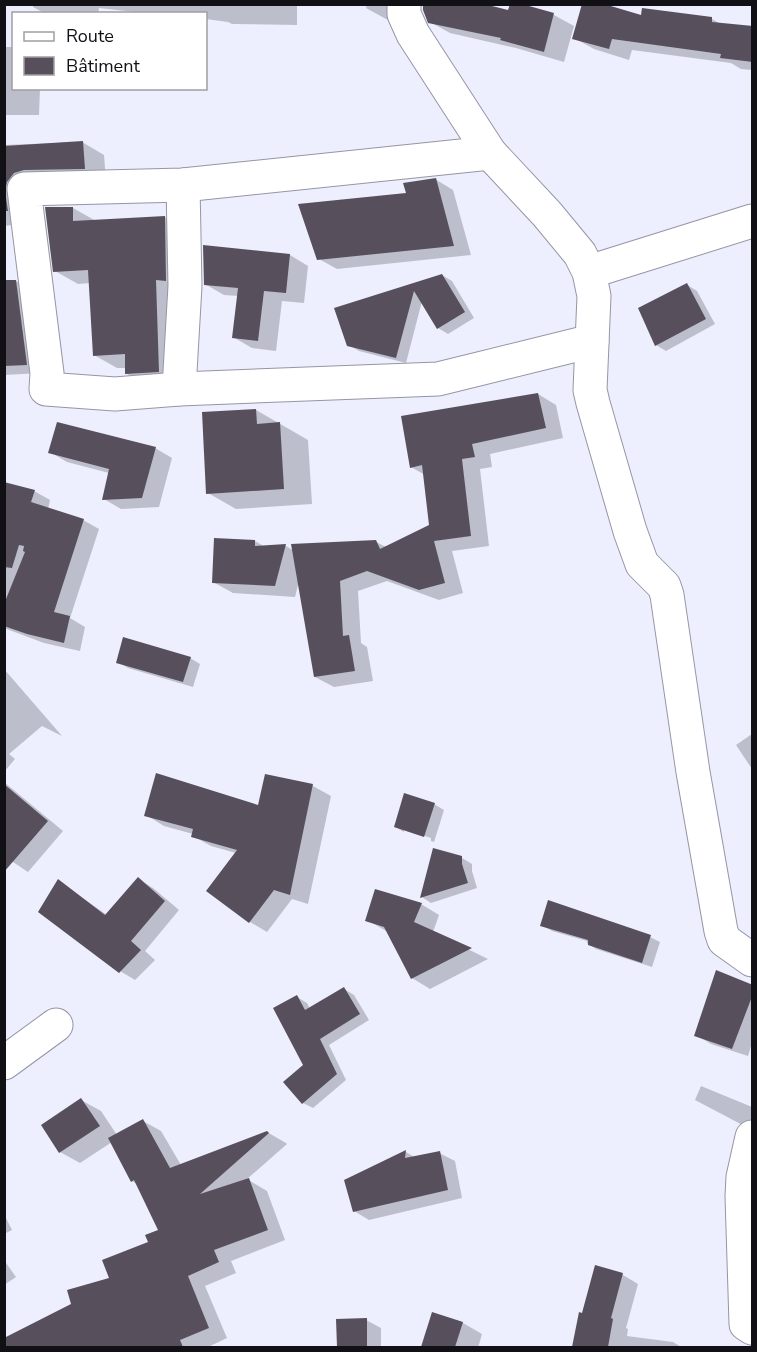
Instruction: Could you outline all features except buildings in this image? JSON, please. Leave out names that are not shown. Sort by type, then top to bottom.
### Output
[{"type":"street","points":[[404,4],[404,14],[413,34],[490,153],[574,246],[589,272],[594,296],[590,390],[626,520],[642,564],[664,586],[667,595],[693,772],[721,931],[724,940],[753,960]]},
{"type":"street","points":[[490,153],[183,185],[24,189],[46,373],[46,390],[115,394],[179,388],[438,379],[592,341]]},
{"type":"street","points":[[179,388],[185,286],[183,185]]},
{"type":"street","points":[[589,272],[753,221]]},
{"type":"street","points":[[4,1064],[56,1025]]},
{"type":"street","points":[[753,1137],[743,1178],[742,1196],[746,1324],[753,1328]]}]
